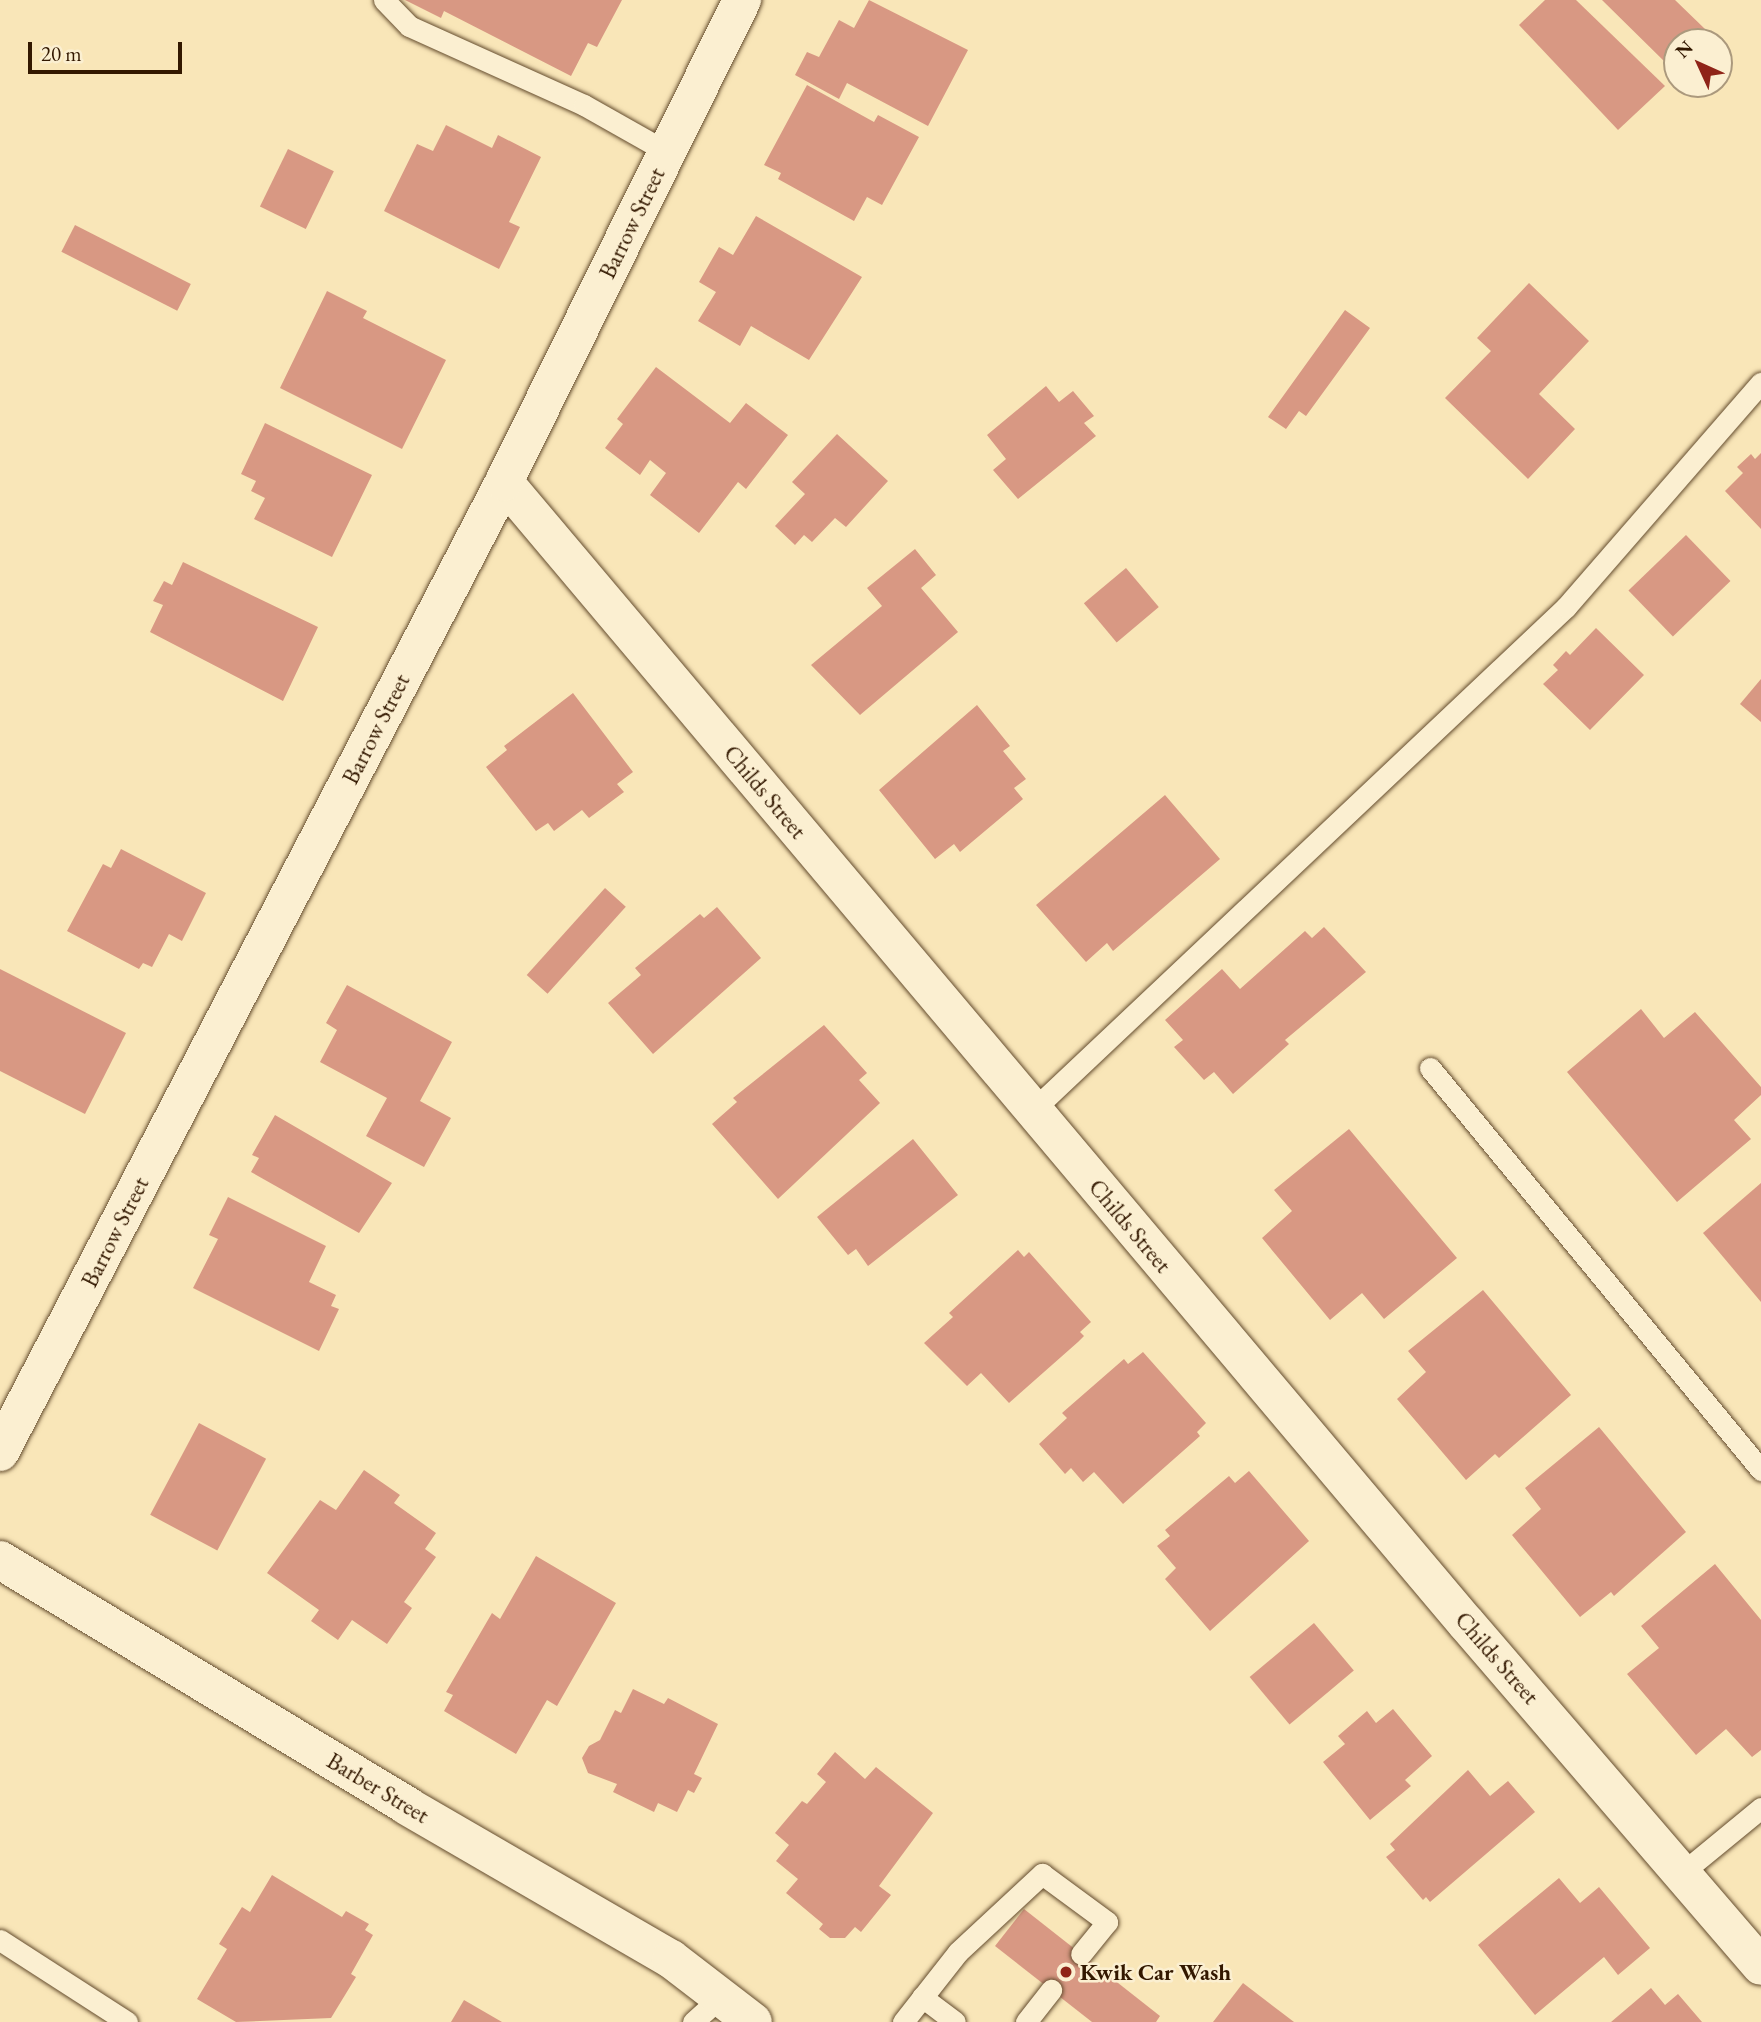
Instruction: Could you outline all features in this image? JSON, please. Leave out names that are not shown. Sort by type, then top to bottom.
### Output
[{"type":"street","name":"Barrow Street","points":[[0,1452],[504,482],[743,0]]},
{"type":"street","name":"Childs Street","points":[[504,482],[1033,1110],[1761,1966]]},
{"type":"street","name":"Barber Street","points":[[0,1560],[407,1806],[671,1959],[707,2010],[752,2022]]},
{"type":"lane","points":[[384,0],[410,26],[584,105],[667,152]]},
{"type":"lane","points":[[1033,1110],[1566,607],[1761,383]]},
{"type":"lane","points":[[1430,1068],[1761,1469]]},
{"type":"lane","points":[[1683,1872],[1761,1808]]},
{"type":"lane","points":[[903,2022],[958,1952],[1042,1874],[1107,1922],[1081,1954]]},
{"type":"lane","points":[[0,1940],[127,2022]]},
{"type":"lane","points":[[1026,2022],[1051,1990]]},
{"type":"lane","points":[[922,1997],[955,2022]]},
{"type":"building","points":[[405,0],[622,0],[597,47],[588,43],[571,76],[444,11],[441,18]]},
{"type":"building","points":[[869,0],[968,50],[928,126],[847,83],[839,99],[795,75],[807,52],[819,57],[839,20],[854,28]]},
{"type":"building","points":[[1545,0],[1576,0],[1663,84],[1663,88],[1618,130],[1519,25]]},
{"type":"building","points":[[1602,0],[1675,0],[1704,28],[1663,28],[1663,60]]},
{"type":"building","points":[[807,85],[874,122],[878,115],[919,137],[882,205],[867,197],[854,221],[778,179],[781,173],[764,165]]},
{"type":"building","points":[[446,125],[492,148],[498,135],[541,157],[509,222],[520,227],[499,269],[384,211],[417,144],[433,151]]},
{"type":"building","points":[[288,149],[334,171],[306,229],[260,207]]},
{"type":"building","points":[[756,216],[862,277],[809,360],[751,326],[740,346],[698,321],[716,292],[699,282],[719,247],[733,255]]},
{"type":"building","points":[[75,225],[191,284],[177,311],[61,252]]},
{"type":"building","points":[[1529,283],[1589,341],[1539,394],[1575,429],[1528,479],[1445,398],[1491,351],[1477,338]]},
{"type":"building","points":[[327,291],[367,311],[363,318],[446,360],[402,449],[280,388]]},
{"type":"building","points":[[1345,310],[1370,328],[1306,416],[1299,411],[1286,429],[1268,417]]},
{"type":"building","points":[[656,367],[730,423],[746,403],[788,435],[746,489],[738,482],[699,533],[650,495],[666,473],[650,460],[640,475],[605,448],[623,424],[617,419]]},
{"type":"building","points":[[1046,386],[1059,402],[1073,391],[1094,416],[1084,423],[1096,436],[1018,499],[993,470],[1006,459],[987,435]]},
{"type":"building","points":[[265,423],[372,475],[332,557],[254,519],[265,498],[251,491],[256,481],[241,474]]},
{"type":"building","points":[[837,434],[888,481],[846,527],[835,518],[812,542],[804,535],[795,545],[775,526],[805,494],[792,482]]},
{"type":"building","points":[[1761,453],[1761,529],[1725,491],[1743,473],[1737,467],[1751,454],[1755,459]]},
{"type":"building","points":[[1686,535],[1730,581],[1673,637],[1628,591]]},
{"type":"building","points":[[915,549],[936,575],[921,588],[958,632],[860,715],[811,665],[882,606],[867,588]]},
{"type":"building","points":[[183,562],[318,627],[283,701],[150,632],[163,605],[153,601],[164,581],[172,585]]},
{"type":"building","points":[[1126,568],[1159,607],[1117,642],[1084,603]]},
{"type":"building","points":[[1596,628],[1644,675],[1590,730],[1543,684],[1558,670],[1553,665],[1566,651],[1570,655]]},
{"type":"building","points":[[1761,679],[1761,722],[1740,704]]},
{"type":"building","points":[[573,693],[633,772],[617,784],[624,792],[589,818],[582,810],[554,831],[548,823],[536,831],[486,767],[507,750],[504,746]]},
{"type":"building","points":[[977,705],[1010,746],[1003,751],[1026,779],[1014,788],[1023,799],[960,852],[954,844],[935,859],[879,790]]},
{"type":"building","points":[[1165,795],[1220,859],[1113,951],[1107,943],[1086,962],[1036,905]]},
{"type":"building","points":[[121,849],[206,893],[182,941],[169,934],[152,967],[143,963],[139,969],[67,931],[103,864],[111,868]]},
{"type":"building","points":[[605,888],[626,907],[548,994],[527,975]]},
{"type":"building","points":[[717,907],[761,958],[653,1054],[608,1003],[641,975],[635,968],[700,914],[704,918]]},
{"type":"building","points":[[1324,927],[1366,972],[1285,1040],[1289,1044],[1233,1094],[1214,1072],[1204,1080],[1174,1047],[1183,1040],[1165,1020],[1222,969],[1240,989],[1305,931],[1312,938]]},
{"type":"building","points":[[0,969],[126,1033],[85,1114],[0,1071]]},
{"type":"building","points":[[347,985],[452,1042],[420,1101],[451,1118],[424,1167],[366,1136],[387,1098],[320,1062],[337,1030],[326,1023]]},
{"type":"building","points":[[1641,1009],[1664,1038],[1695,1012],[1761,1087],[1761,1095],[1734,1120],[1751,1139],[1677,1202],[1567,1072]]},
{"type":"building","points":[[824,1025],[867,1073],[859,1080],[880,1103],[778,1199],[712,1124],[737,1102],[733,1098]]},
{"type":"building","points":[[275,1115],[392,1183],[359,1233],[251,1172],[259,1158],[252,1155]]},
{"type":"building","points":[[1349,1129],[1457,1258],[1384,1319],[1362,1293],[1330,1320],[1262,1238],[1292,1211],[1274,1190]]},
{"type":"building","points":[[913,1139],[958,1195],[868,1266],[856,1249],[848,1255],[817,1217]]},
{"type":"building","points":[[1761,1183],[1761,1302],[1703,1233]]},
{"type":"building","points":[[228,1197],[326,1246],[309,1282],[336,1295],[331,1306],[339,1309],[319,1351],[193,1288],[218,1239],[209,1235]]},
{"type":"building","points":[[1018,1250],[1024,1257],[1029,1252],[1091,1322],[1080,1332],[1084,1336],[1078,1342],[1009,1403],[981,1373],[967,1386],[924,1343],[953,1317],[949,1313]]},
{"type":"building","points":[[1483,1290],[1571,1395],[1499,1458],[1495,1454],[1466,1480],[1397,1399],[1426,1372],[1408,1351]]},
{"type":"building","points":[[1143,1352],[1206,1423],[1197,1432],[1200,1436],[1123,1504],[1094,1472],[1083,1482],[1071,1468],[1065,1474],[1039,1444],[1067,1418],[1062,1413],[1124,1359],[1128,1364]]},
{"type":"building","points":[[199,1423],[266,1459],[217,1551],[150,1515]]},
{"type":"building","points":[[1599,1427],[1686,1532],[1614,1596],[1611,1592],[1580,1617],[1512,1535],[1541,1509],[1525,1488]]},
{"type":"building","points":[[364,1470],[400,1495],[394,1503],[436,1533],[425,1549],[436,1557],[404,1602],[412,1608],[387,1644],[352,1620],[338,1640],[311,1621],[319,1610],[267,1573],[320,1500],[336,1510]]},
{"type":"building","points":[[1249,1471],[1309,1541],[1210,1631],[1165,1579],[1176,1568],[1157,1546],[1170,1536],[1165,1530],[1229,1476],[1235,1483]]},
{"type":"building","points":[[536,1556],[616,1603],[557,1706],[547,1700],[516,1754],[444,1711],[453,1695],[446,1692],[492,1613],[500,1619]]},
{"type":"building","points":[[1715,1564],[1761,1620],[1761,1750],[1752,1757],[1726,1729],[1696,1755],[1627,1674],[1659,1648],[1641,1626]]},
{"type":"building","points":[[1314,1623],[1354,1670],[1290,1724],[1250,1677]]},
{"type":"building","points":[[633,1689],[664,1704],[668,1698],[718,1724],[694,1774],[702,1778],[694,1793],[688,1790],[677,1812],[658,1803],[654,1812],[613,1792],[617,1784],[588,1773],[582,1758],[589,1746],[600,1740],[615,1710],[621,1713]]},
{"type":"building","points":[[1393,1709],[1432,1756],[1405,1780],[1411,1786],[1370,1820],[1323,1762],[1345,1744],[1338,1736],[1367,1711],[1376,1723]]},
{"type":"building","points":[[835,1752],[865,1779],[876,1767],[933,1813],[879,1886],[891,1895],[861,1932],[855,1927],[845,1938],[830,1938],[819,1929],[823,1924],[786,1893],[798,1879],[776,1861],[789,1845],[775,1833],[802,1801],[807,1804],[826,1782],[817,1774]]},
{"type":"building","points":[[1468,1770],[1490,1796],[1508,1781],[1535,1812],[1430,1902],[1426,1897],[1423,1900],[1386,1857],[1395,1850],[1390,1844]]},
{"type":"building","points":[[272,1875],[342,1917],[346,1911],[369,1924],[365,1930],[373,1935],[351,1974],[356,1977],[331,2018],[236,2022],[197,1999],[227,1949],[219,1944],[242,1907],[250,1912]]},
{"type":"building","points":[[1559,1878],[1580,1903],[1599,1887],[1650,1948],[1618,1975],[1604,1957],[1535,2015],[1478,1945]]},
{"type":"building","name":"Kwik Car Wash","points":[[1024,1909],[1160,2016],[1156,2022],[1092,2022],[995,1946]]},
{"type":"building","points":[[1243,1983],[1294,2022],[1213,2022]]},
{"type":"building","points":[[1651,1988],[1665,2005],[1678,1994],[1702,2022],[1611,2022]]},
{"type":"building","points":[[464,2000],[502,2022],[451,2022]]},
{"type":"place","name":"Kwik Car Wash","points":[[1066,1972]]}]
